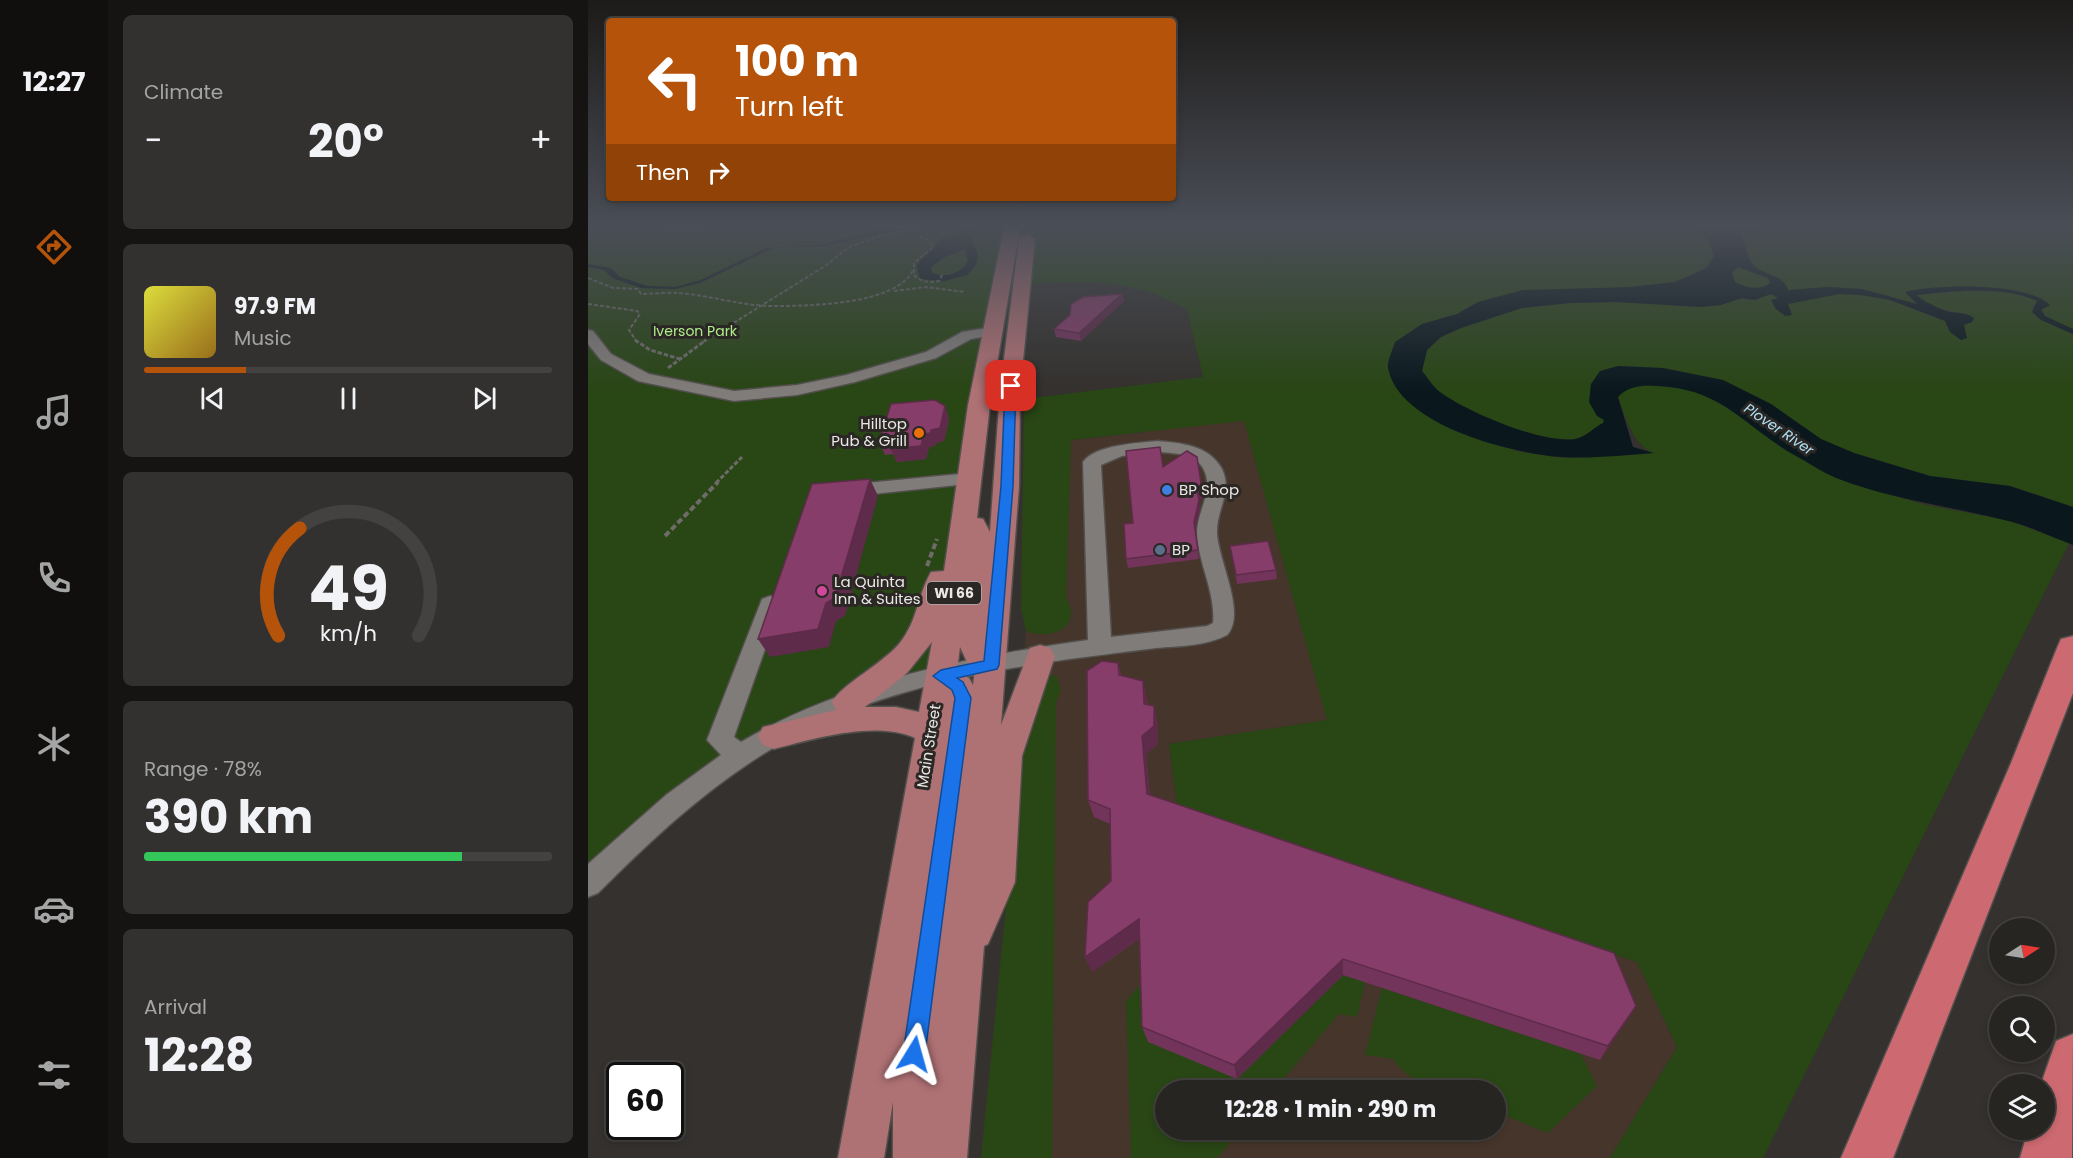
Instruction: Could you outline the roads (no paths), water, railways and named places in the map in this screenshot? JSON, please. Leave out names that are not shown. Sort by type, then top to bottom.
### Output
[{"type":"highway","points":[[1867,1158],[2029,763],[2073,648]]},
{"type":"highway","points":[[2046,1158],[2073,1058]]},
{"type":"main road","name":"Main Street","points":[[861,1158],[941,676],[982,390],[1002,282]]},
{"type":"main road","name":"WI 66","points":[[945,1158],[1007,486],[1011,386],[1022,282]]},
{"type":"main road","points":[[966,511],[980,537],[972,634],[976,650],[981,658],[991,665]]},
{"type":"main road","points":[[848,702],[877,683],[896,666],[923,631],[931,616],[948,554],[966,511]]},
{"type":"main road","points":[[965,951],[996,882],[1006,756],[1040,656]]},
{"type":"main road","points":[[916,1158],[914,1054],[963,698],[958,686],[941,676]]},
{"type":"main road","points":[[774,736],[811,727],[867,719],[906,721],[920,724],[931,731]]},
{"type":"street","points":[[588,334],[606,357],[651,380],[734,396],[797,390],[849,379],[931,355],[967,335],[993,331]]},
{"type":"street","points":[[982,390],[1011,386]]},
{"type":"street","points":[[588,883],[638,834],[741,756],[774,736],[848,702],[902,684],[991,665],[1100,646],[1209,634],[1220,630],[1224,624],[1207,533],[1208,520],[1218,497],[1212,469],[1203,458],[1165,445],[1107,454],[1092,462],[1090,471],[1100,646]]},
{"type":"street","points":[[822,494],[970,478]]},
{"type":"street","points":[[741,756],[720,740],[778,584]]},
{"type":"water","points":[[624,282],[636,282],[648,286],[675,287],[702,282],[675,289],[641,288]]},
{"type":"water","name":"Plover River","points":[[1675,282],[1735,282],[1753,288],[1766,286],[1770,282],[1783,282],[1788,290],[1828,287],[1862,289],[1917,304],[1905,292],[1937,287],[2002,289],[2022,292],[2039,298],[2050,305],[2041,310],[2045,316],[2073,329],[2073,334],[2041,320],[2032,312],[2037,301],[2009,293],[1977,290],[1917,295],[1943,310],[1966,314],[1974,318],[1972,322],[1964,325],[1967,338],[1961,340],[1950,332],[1945,321],[1890,300],[1861,295],[1839,294],[1788,304],[1792,315],[1785,316],[1775,308],[1771,300],[1778,298],[1771,294],[1755,300],[1742,298],[1721,305],[1701,307],[1617,302],[1570,303],[1522,308],[1441,337],[1427,350],[1422,371],[1437,390],[1486,417],[1525,432],[1561,439],[1579,438],[1603,423],[1604,420],[1597,416],[1589,402],[1591,384],[1600,371],[1618,366],[1663,368],[1723,380],[1771,404],[1821,439],[1854,453],[1930,476],[2010,486],[2073,507],[2073,545],[2013,522],[1898,497],[1836,478],[1778,445],[1716,401],[1679,388],[1640,386],[1626,390],[1618,397],[1633,447],[1654,453],[1585,458],[1562,457],[1541,455],[1489,443],[1435,421],[1413,406],[1397,388],[1388,368],[1395,342],[1422,324],[1457,314],[1478,302],[1523,290],[1631,287]]},
{"type":"place","name":"Hilltop Pub & Grill","points":[[919,433]]},
{"type":"place","name":"BP Shop","points":[[1167,490]]},
{"type":"place","name":"BP","points":[[1160,550]]},
{"type":"place","name":"La Quinta Inn & Suites","points":[[822,591]]},
{"type":"park label","name":"Iverson Park","points":[[695,331]]}]
